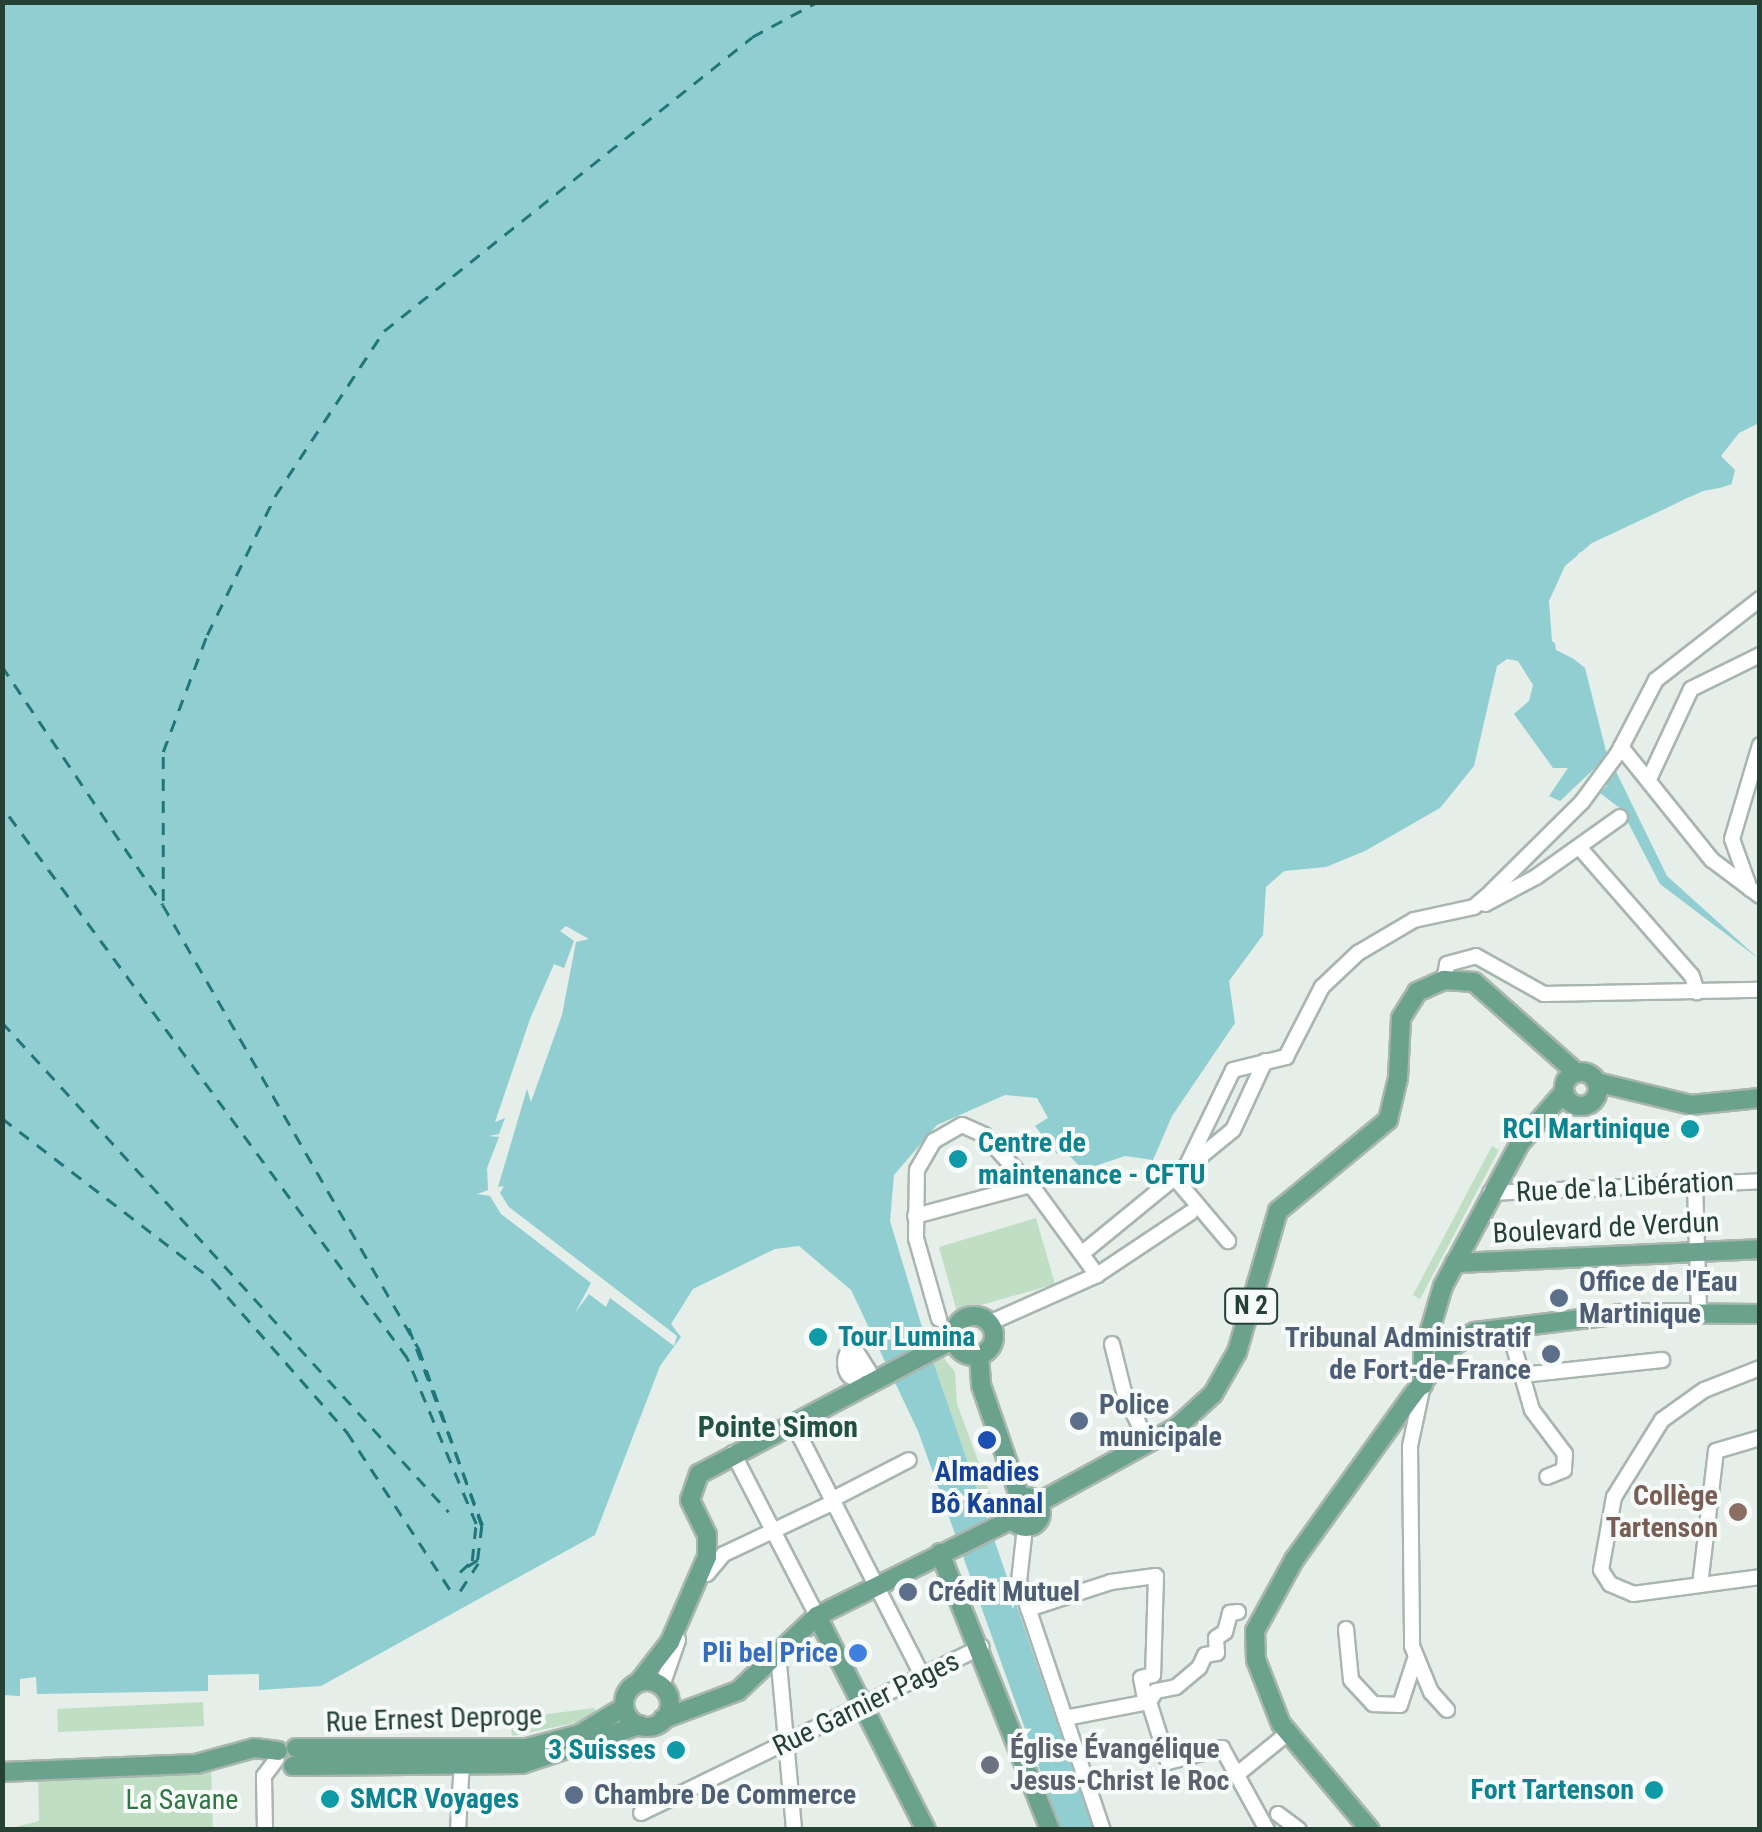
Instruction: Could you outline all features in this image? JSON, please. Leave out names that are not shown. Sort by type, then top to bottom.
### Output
[{"type":"main road","points":[[1444,980],[1474,982],[1550,1050],[1570,1088]]},
{"type":"main road","name":"N 2","points":[[1029,1500],[1148,1443],[1200,1409],[1224,1378],[1278,1211],[1385,1126],[1398,1078],[1404,1008],[1417,992],[1444,980]]},
{"type":"main road","points":[[1570,1088],[1638,1094],[1702,1106],[1760,1098]]},
{"type":"main road","points":[[1570,1088],[1595,1090]]},
{"type":"main road","points":[[1423,1386],[1430,1322],[1490,1193],[1540,1122],[1570,1088]]},
{"type":"main road","name":"Boulevard de Verdun","points":[[1456,1263],[1760,1248]]},
{"type":"main road","points":[[1370,1830],[1288,1733],[1256,1660],[1260,1618],[1423,1386],[1462,1337],[1630,1313],[1760,1314]]},
{"type":"main road","points":[[965,1318],[988,1322],[993,1340],[979,1355],[981,1385],[1029,1500],[1040,1517],[1011,1524],[946,1550],[876,1585],[817,1616],[738,1691],[640,1725],[624,1708],[627,1692],[670,1642],[707,1557],[692,1486],[733,1453],[877,1374],[954,1338],[965,1318]]},
{"type":"main road","points":[[954,1338],[966,1354],[979,1355]]},
{"type":"main road","points":[[1011,1524],[1029,1500]]},
{"type":"main road","points":[[946,1550],[1050,1830]]},
{"type":"main road","points":[[817,1616],[926,1830]]},
{"type":"main road","points":[[638,1682],[662,1686],[670,1704],[664,1719]]},
{"type":"main road","name":"Rue Ernest Deproge","points":[[286,1758],[475,1750],[559,1742],[624,1708]]},
{"type":"main road","name":"Rue Ernest Deproge","points":[[286,1758],[458,1766],[537,1762],[640,1725]]},
{"type":"main road","points":[[2,1772],[196,1764],[254,1748],[286,1758]]},
{"type":"street","points":[[1474,907],[1554,832],[1594,786],[1619,750],[1656,680],[1760,599]]},
{"type":"street","points":[[1650,778],[1692,690],[1760,655]]},
{"type":"street","points":[[1755,893],[1732,840],[1760,745]]},
{"type":"street","points":[[1619,750],[1650,778],[1712,860],[1755,893]]},
{"type":"street","points":[[1179,1173],[1233,1070],[1286,1057],[1322,986],[1358,953],[1414,920],[1474,907],[1510,893],[1620,816]]},
{"type":"street","points":[[1554,832],[1692,976],[1697,992]]},
{"type":"street","points":[[1444,980],[1447,964],[1476,956],[1544,994],[1760,990]]},
{"type":"street","points":[[1085,1251],[1233,1130],[1265,1061]]},
{"type":"street","points":[[939,1319],[915,1216],[924,1152],[946,1130],[962,1125],[984,1135],[1085,1251],[1097,1275]]},
{"type":"street","points":[[1179,1173],[1228,1241]]},
{"type":"street","name":"Rue de la Libération","points":[[1490,1193],[1760,1181]]},
{"type":"street","points":[[1695,1184],[1699,1314]]},
{"type":"street","points":[[915,1216],[1027,1186]]},
{"type":"street","points":[[988,1322],[1097,1275],[1150,1246],[1190,1213]]},
{"type":"street","points":[[1509,1330],[1532,1410],[1565,1454],[1564,1470],[1547,1477]]},
{"type":"street","points":[[1112,1344],[1124,1396],[1148,1443]]},
{"type":"street","points":[[854,1356],[877,1374]]},
{"type":"street","points":[[1522,1375],[1662,1360]]},
{"type":"street","points":[[1760,1368],[1670,1411],[1626,1473],[1606,1526],[1601,1570],[1615,1588],[1633,1594],[1760,1577]]},
{"type":"street","points":[[1346,1629],[1351,1680],[1373,1704],[1400,1705],[1415,1659],[1410,1446],[1423,1386]]},
{"type":"street","points":[[792,1422],[922,1675]]},
{"type":"street","points":[[1700,1585],[1716,1451],[1760,1438]]},
{"type":"street","points":[[733,1453],[817,1616]]},
{"type":"street","points":[[662,1686],[712,1564],[908,1460]]},
{"type":"street","points":[[1011,1524],[1028,1609],[1103,1830]]},
{"type":"street","points":[[1028,1609],[1111,1582],[1156,1576],[1153,1676],[1141,1678],[1169,1764],[1222,1748],[1240,1772],[1267,1830]]},
{"type":"street","points":[[1066,1718],[1148,1702],[1156,1691],[1176,1687],[1199,1668],[1205,1655],[1217,1654],[1216,1638],[1230,1614],[1238,1612]]},
{"type":"street","name":"Rue Garnier Pages","points":[[641,1813],[982,1647]]},
{"type":"street","points":[[778,1653],[794,1830]]},
{"type":"street","points":[[1415,1659],[1447,1710]]},
{"type":"street","points":[[1240,1772],[1288,1733]]},
{"type":"street","points":[[458,1830],[458,1766],[475,1750]]},
{"type":"street","points":[[265,1830],[263,1786],[286,1758]]},
{"type":"street","points":[[1278,1814],[1299,1830]]},
{"type":"green space","points":[[1492,1146],[1499,1150],[1420,1299],[1413,1295]]},
{"type":"green space","points":[[1036,1218],[1055,1284],[957,1312],[939,1247]]},
{"type":"green space","points":[[942,1356],[955,1372],[957,1404],[993,1501],[986,1516],[933,1360]]},
{"type":"green space","points":[[203,1702],[204,1726],[58,1732],[57,1709]]},
{"type":"green space","points":[[594,1708],[597,1713],[584,1721],[512,1736],[510,1719]]},
{"type":"green space","name":"La Savane","points":[[211,1768],[213,1829],[3,1830],[39,1821],[38,1778]]},
{"type":"water","points":[[2,3],[1759,3],[1759,423],[1739,433],[1721,456],[1735,470],[1731,486],[1703,491],[1592,543],[1565,566],[1549,601],[1552,641],[1585,668],[1606,751],[1667,876],[1759,959],[1660,884],[1621,809],[1600,793],[1607,786],[1596,767],[1560,801],[1549,796],[1568,768],[1553,768],[1514,714],[1529,701],[1533,685],[1518,661],[1507,659],[1497,666],[1474,766],[1440,808],[1365,851],[1326,867],[1284,871],[1266,887],[1263,935],[1229,981],[1235,1023],[1172,1116],[1153,1160],[1125,1156],[1083,1170],[1065,1151],[1057,1154],[1035,1126],[1048,1118],[1037,1098],[1005,1095],[937,1125],[894,1175],[890,1221],[925,1337],[1093,1829],[1061,1829],[918,1431],[851,1290],[799,1246],[775,1249],[693,1289],[671,1324],[681,1337],[660,1366],[595,1535],[321,1686],[259,1690],[259,1674],[208,1675],[208,1691],[37,1694],[36,1677],[20,1679],[20,1696],[3,1695]]},
{"type":"pier","points":[[1739,482],[1728,493],[1705,496],[1582,557],[1554,602],[1560,647],[1583,655],[1590,667],[1556,650],[1549,601],[1579,553],[1687,498]]},
{"type":"pier","points":[[566,926],[589,939],[576,942],[562,1015],[531,1102],[527,1089],[498,1187],[504,1186],[500,1193],[509,1207],[677,1336],[674,1346],[610,1298],[606,1307],[589,1294],[575,1313],[591,1283],[501,1214],[490,1196],[477,1194],[488,1190],[487,1168],[499,1137],[489,1136],[499,1134],[505,1118],[495,1122],[530,1019],[554,964],[564,968],[574,941],[560,931]]},
{"type":"ferry route","points":[[163,901],[163,752],[207,635],[275,496],[384,331],[752,37],[817,2]]},
{"type":"ferry route","points":[[2,666],[163,905],[419,1349],[482,1526],[478,1560],[460,1572],[472,1561],[476,1524],[407,1358],[2,807]]},
{"type":"ferry route","points":[[2,1022],[449,1512]]},
{"type":"ferry route","points":[[2,1118],[213,1280],[347,1432],[451,1591]]},
{"type":"ferry route","points":[[409,1328],[483,1526]]},
{"type":"ferry route","points":[[460,1591],[478,1563]]},
{"type":"place","name":"RCI Martinique","points":[[1690,1129]]},
{"type":"place","name":"Centre de maintenance - CFTU","points":[[958,1159]]},
{"type":"place","name":"Office de l'Eau Martinique","points":[[1559,1298]]},
{"type":"place","name":"Tour Lumina","points":[[818,1337]]},
{"type":"place","name":"Tribunal Administratif de Fort-de-France","points":[[1551,1354]]},
{"type":"place","name":"Police municipale","points":[[1079,1421]]},
{"type":"place","name":"Almadies Bô Kannal","points":[[987,1440]]},
{"type":"place","name":"Collège Tartenson","points":[[1738,1512]]},
{"type":"place","name":"Crédit Mutuel","points":[[908,1592]]},
{"type":"place","name":"Pli bel Price","points":[[858,1653]]},
{"type":"place","name":"3 Suisses","points":[[676,1750]]},
{"type":"place","name":"Église Évangélique Jesus-Christ le Roc","points":[[990,1765]]},
{"type":"place","name":"Fort Tartenson","points":[[1654,1790]]},
{"type":"place","name":"Chambre De Commerce","points":[[574,1795]]},
{"type":"place","name":"SMCR Voyages","points":[[330,1799]]},
{"type":"district","name":"Pointe Simon","points":[[778,1427]]}]
